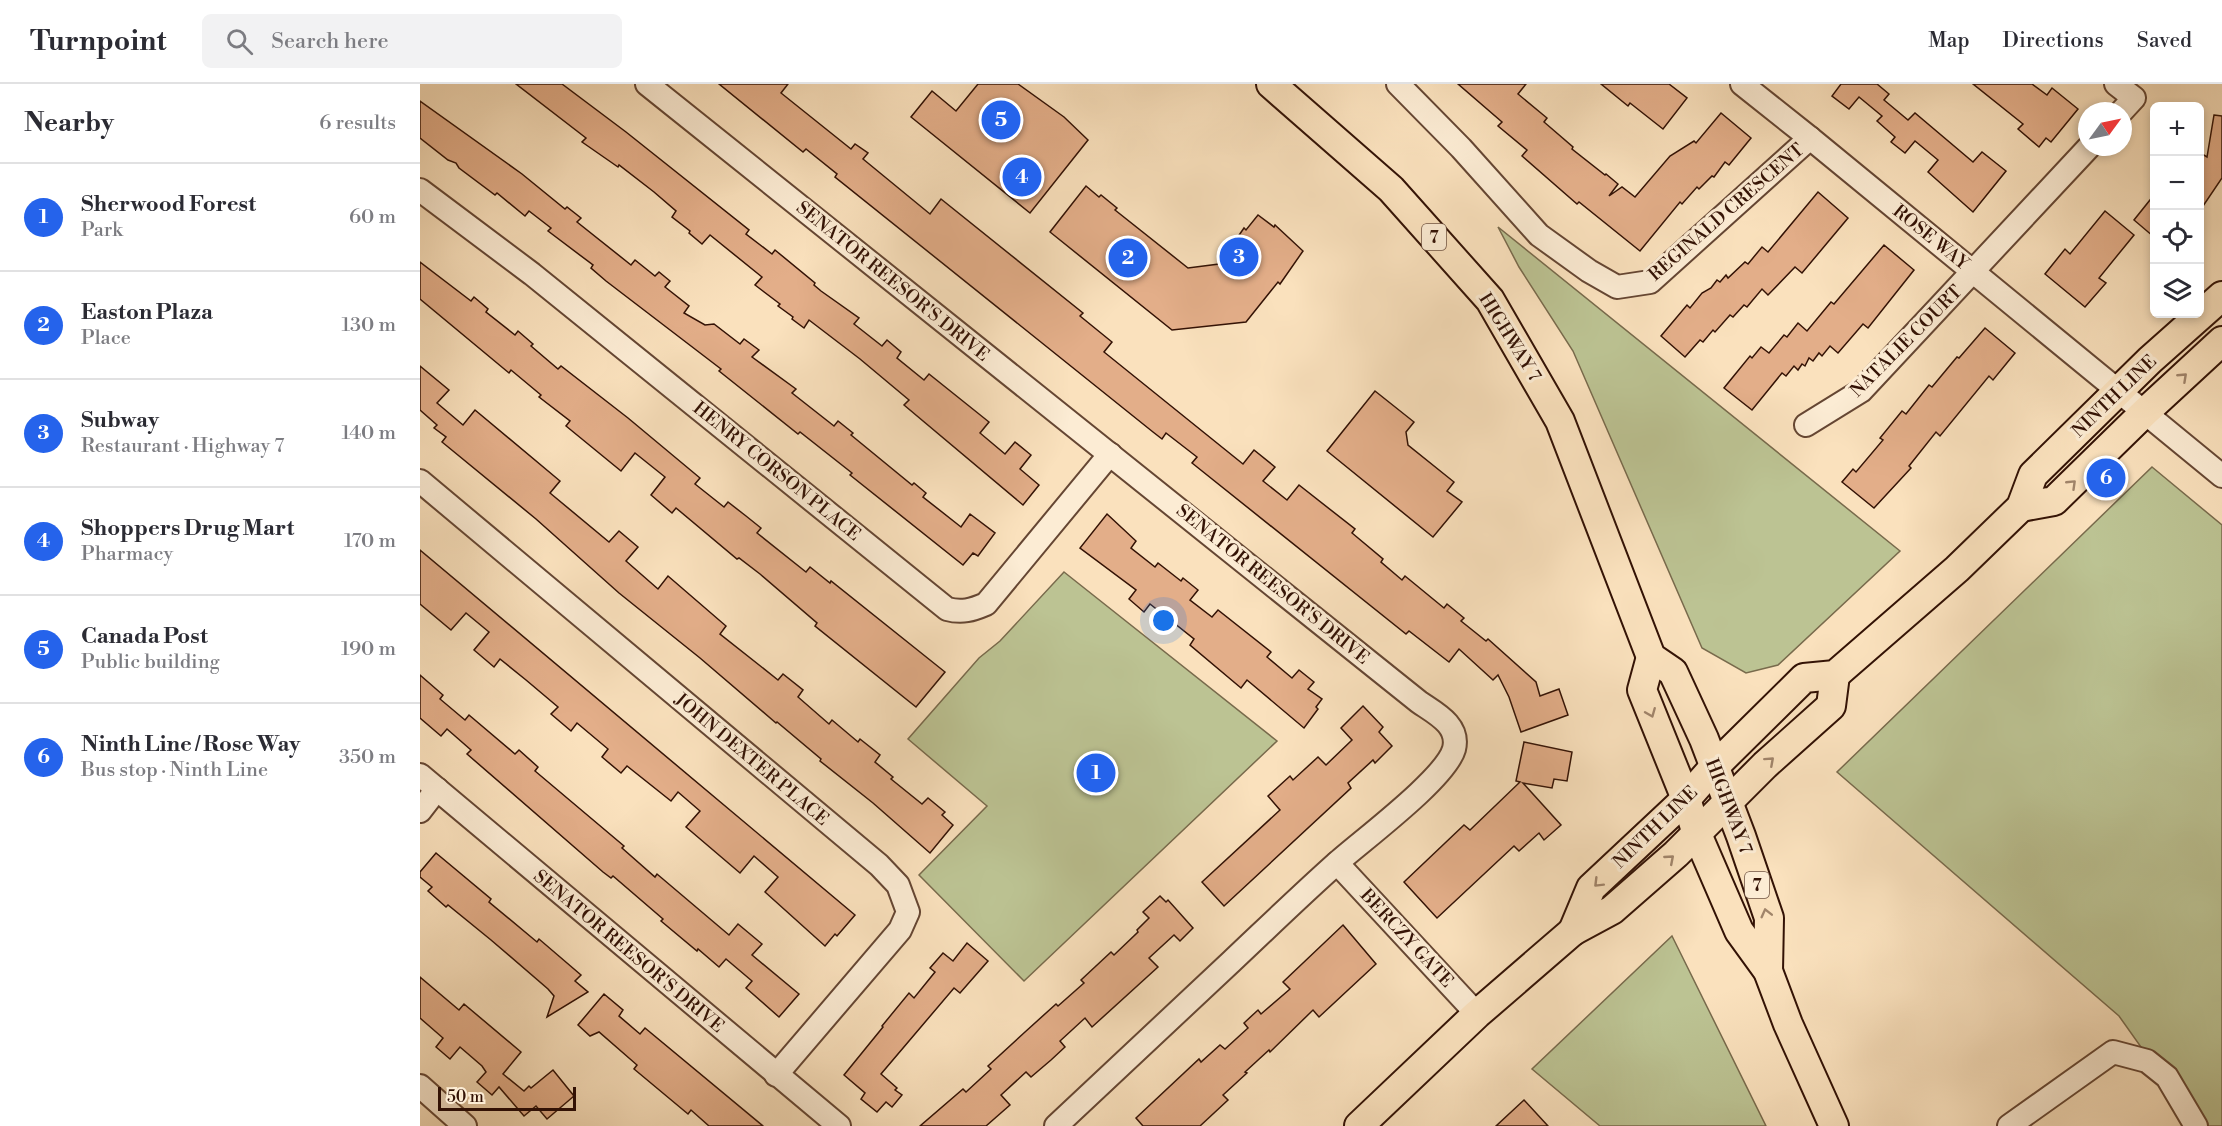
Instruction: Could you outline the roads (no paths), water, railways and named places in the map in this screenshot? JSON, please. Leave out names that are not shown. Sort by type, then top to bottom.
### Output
[{"type":"main road","name":"HIGHWAY 7","points":[[1271,84],[1391,189],[1490,300],[1560,422],[1650,657],[1642,690],[1686,799],[1697,834],[1739,931],[1768,971],[1788,1024],[1834,1126]]},
{"type":"main road","name":"NINTH LINE","points":[[1573,931],[1591,888],[1686,799],[1714,767],[1804,678],[1835,675],[1957,569],[2021,507],[2033,475],[2118,392],[2222,296]]},
{"type":"main road","name":"NINTH LINE","points":[[2021,507],[2054,501],[2222,341]]},
{"type":"main road","name":"HIGHWAY 7","points":[[1650,657],[1673,672],[1728,801],[1769,918],[1768,971]]},
{"type":"main road","name":"NINTH LINE","points":[[1359,1126],[1478,1014],[1573,931],[1612,910],[1697,834],[1728,801],[1831,706],[1835,675]]},
{"type":"street","name":"SENATOR REESOR'S DRIVE","points":[[647,84],[1419,702],[1447,721],[1452,730],[1456,741],[1453,752],[1420,792],[1337,863],[1056,1126]]},
{"type":"street","name":"REGINALD CRESCENT","points":[[1398,84],[1461,148],[1539,235],[1589,271],[1617,287],[1650,282],[1810,138]]},
{"type":"street","name":"ROSE WAY","points":[[1742,84],[2222,476]]},
{"type":"street","points":[[2116,84],[2134,98],[2130,102]]},
{"type":"street","name":"NATALIE COURT","points":[[1806,425],[1861,391],[2081,156]]},
{"type":"street","name":"HENRY CORSON PLACE","points":[[420,190],[532,274],[947,609],[958,612],[971,611],[986,604],[1110,454]]},
{"type":"street","name":"JOHN DEXTER PLACE","points":[[420,481],[879,865],[898,885],[908,912],[900,930],[776,1074]]},
{"type":"street","name":"SENATOR REESOR'S DRIVE","points":[[429,782],[839,1126]]},
{"type":"street","points":[[420,811],[429,782]]},
{"type":"street","name":"BERCZY GATE","points":[[1337,863],[1478,1014]]},
{"type":"street","points":[[2009,1126],[2113,1052],[2147,1061],[2166,1077],[2196,1126]]},
{"type":"street","points":[[420,1086],[465,1126]]},
{"type":"place","name":"Canada Post","points":[[1001,120]]},
{"type":"place","name":"Shoppers Drug Mart","points":[[1022,177]]},
{"type":"place","name":"Subway","points":[[1239,257]]},
{"type":"place","name":"Easton Plaza","points":[[1128,258]]},
{"type":"place","name":"Ninth Line / Rose Way","points":[[2106,478]]},
{"type":"place","name":"Sherwood Forest","points":[[1096,773]]}]
